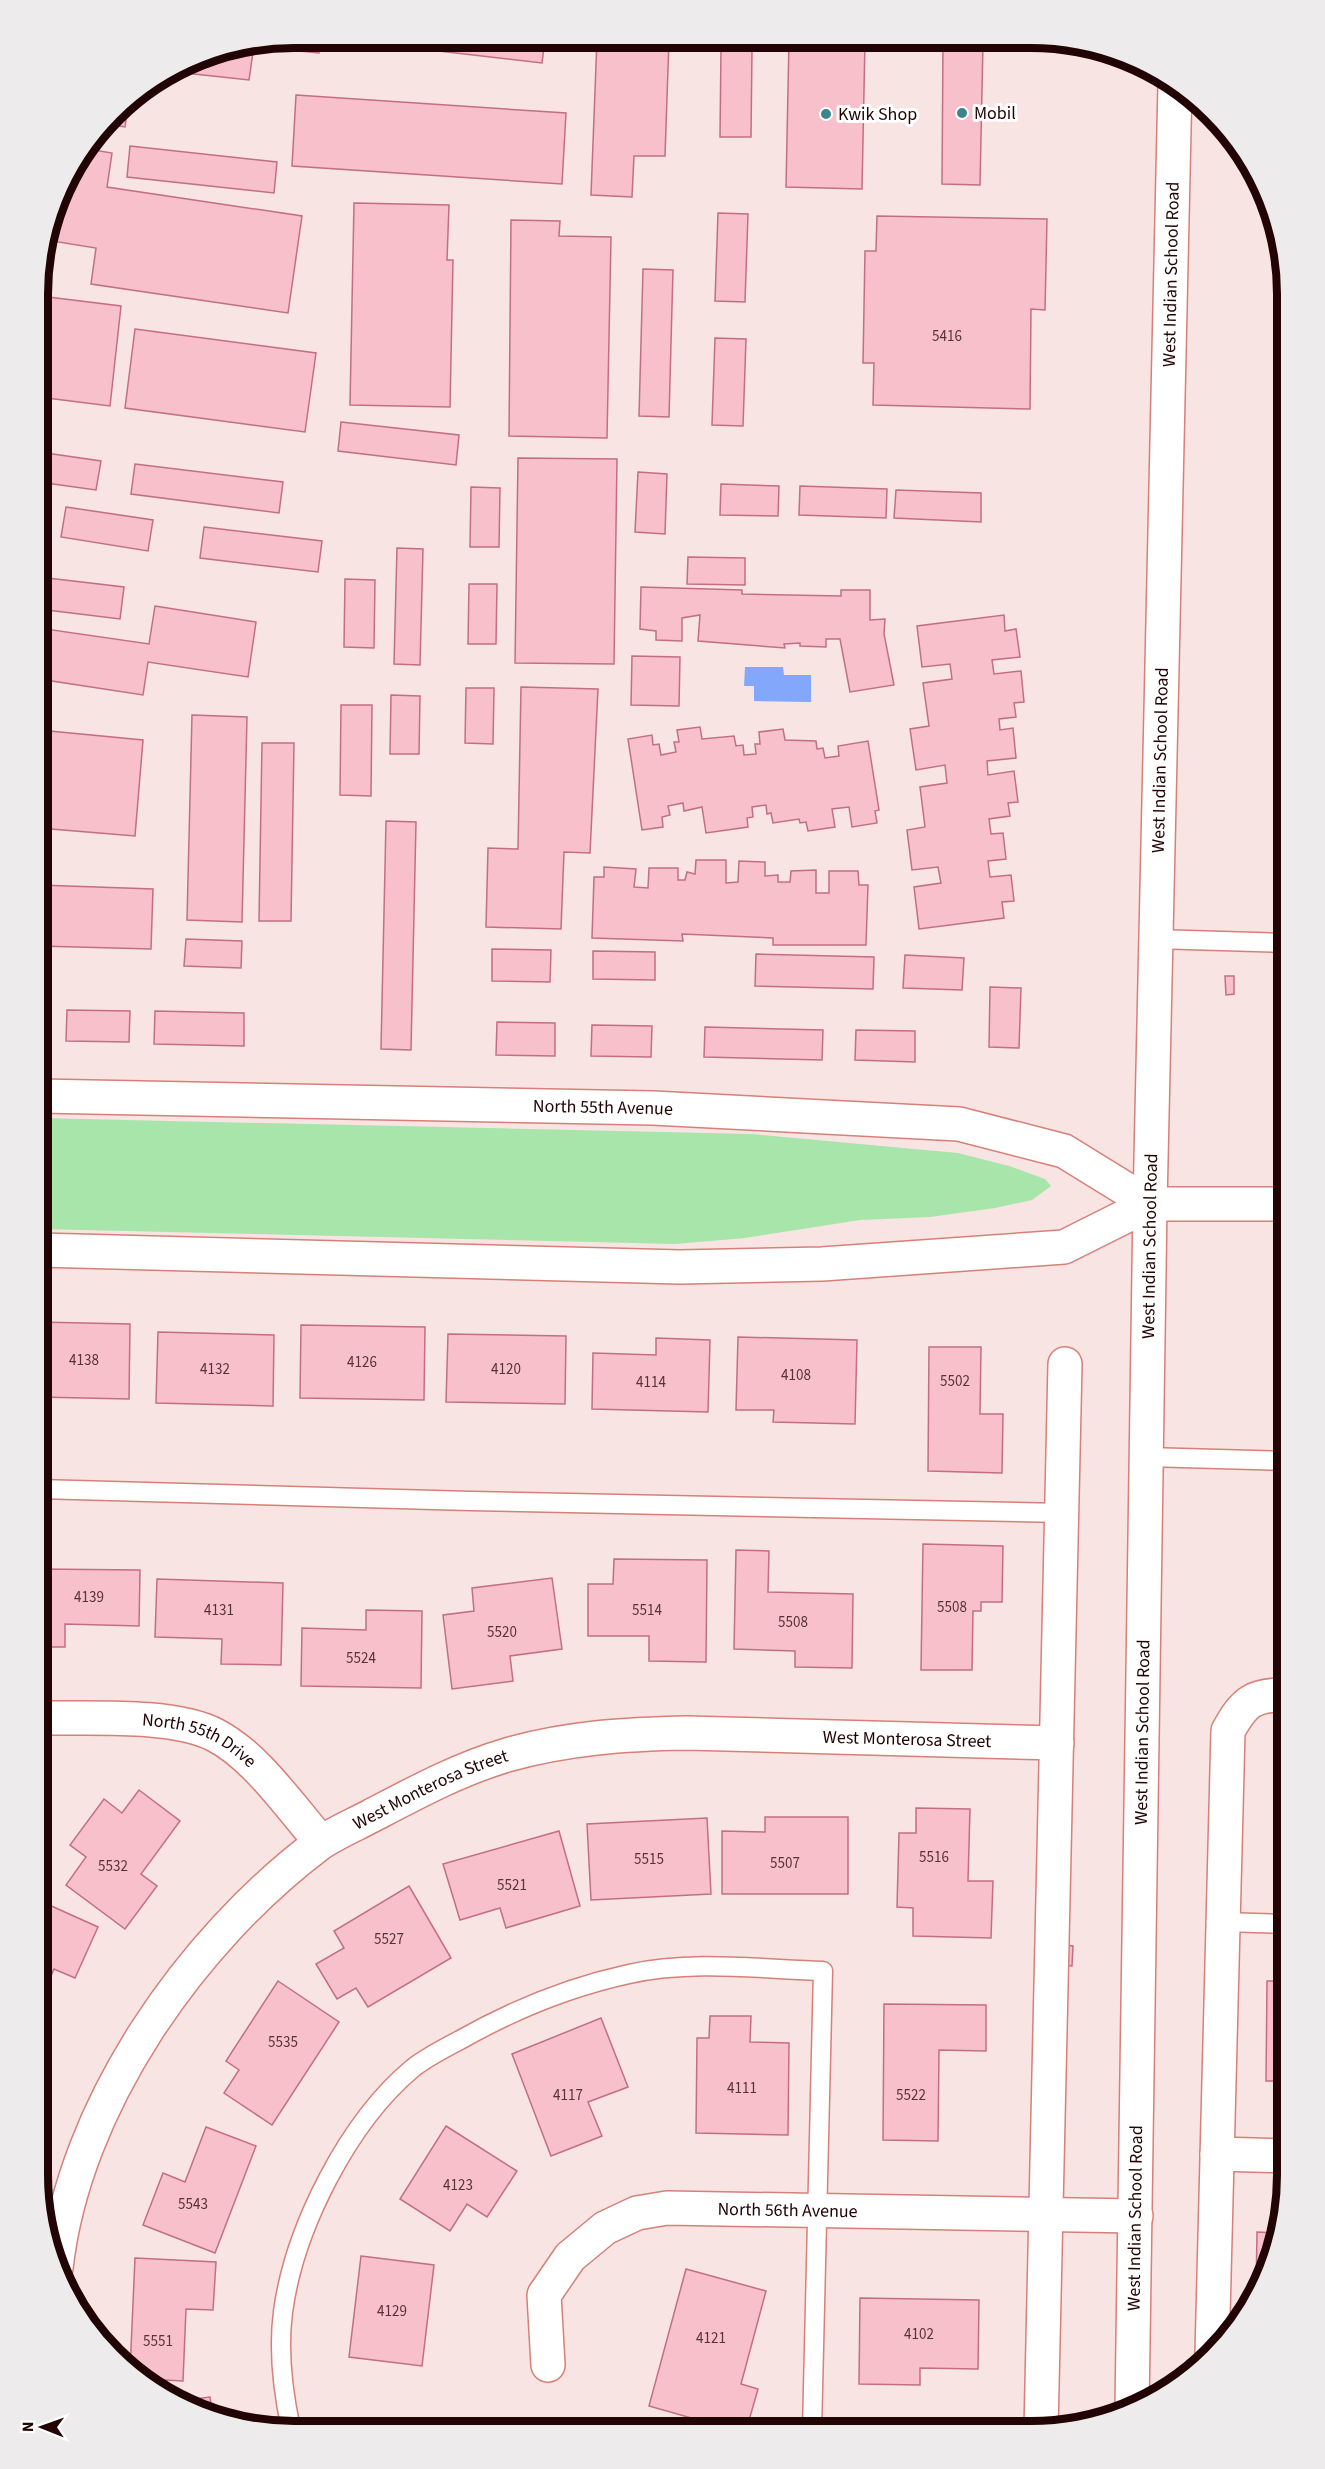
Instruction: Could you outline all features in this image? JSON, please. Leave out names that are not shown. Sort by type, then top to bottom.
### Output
[{"type":"street","name":"West Indian School Road","points":[[1132,2399],[1150,1204],[1175,94]]},
{"type":"street","name":"North 55th Avenue","points":[[48,1096],[653,1108],[959,1124],[1064,1151],[1150,1204]]},
{"type":"street","points":[[48,1250],[680,1267],[822,1264],[1064,1247],[1150,1204],[1277,1204]]},
{"type":"street","points":[[1041,2420],[1065,1364]]},
{"type":"street","points":[[1212,2341],[1228,1731],[1242,1706],[1270,1694],[1277,1694]]},
{"type":"street","name":"North 55th Drive","points":[[48,1718],[148,1720],[180,1724],[215,1734],[244,1755],[321,1842]]},
{"type":"street","name":"West Monterosa Street","points":[[60,2251],[80,2164],[111,2090],[163,2004],[261,1892],[321,1842],[437,1782],[506,1755],[566,1742],[630,1734],[687,1733],[1057,1743]]},
{"type":"street","points":[[1217,2154],[1277,2156]]},
{"type":"street","name":"North 56th Avenue","points":[[548,2365],[544,2295],[570,2257],[604,2228],[637,2212],[667,2208],[1136,2217]]},
{"type":"lane","points":[[1155,939],[1277,943]]},
{"type":"lane","points":[[1146,1457],[1277,1461]]},
{"type":"lane","points":[[48,1489],[471,1501],[1063,1513]]},
{"type":"lane","points":[[1223,1922],[1277,1924]]},
{"type":"lane","points":[[290,2421],[282,2365],[283,2312],[294,2264],[320,2192],[346,2148],[380,2103],[414,2067],[504,2015],[576,1988],[630,1973],[677,1967],[823,1971],[813,2421]]},
{"type":"green space","points":[[48,1118],[751,1134],[958,1153],[1009,1166],[1045,1179],[1051,1186],[1032,1200],[995,1208],[930,1217],[860,1220],[745,1238],[675,1244],[48,1229]]},
{"type":"water","points":[[745,667],[783,667],[784,675],[811,675],[811,702],[754,701],[754,686],[744,686]]},
{"type":"building","points":[[289,48],[319,48],[319,53]]},
{"type":"building","points":[[412,48],[544,48],[542,63]]},
{"type":"building","points":[[597,48],[669,48],[665,156],[634,156],[632,197],[591,195]]},
{"type":"building","name":"Kwik Shop","points":[[789,48],[865,48],[862,189],[786,187]]},
{"type":"building","name":"Mobil","points":[[943,48],[983,48],[980,185],[942,184]]},
{"type":"building","points":[[721,49],[752,49],[751,137],[720,137]]},
{"type":"building","points":[[253,52],[249,80],[185,73],[230,56]]},
{"type":"building","points":[[296,95],[566,113],[562,184],[292,166]]},
{"type":"building","points":[[127,114],[125,127],[115,125]]},
{"type":"building","points":[[130,146],[277,162],[274,193],[127,177]]},
{"type":"building","points":[[94,150],[112,153],[107,187],[302,216],[288,313],[91,284],[96,248],[54,241],[73,185]]},
{"type":"building","points":[[354,203],[449,205],[447,260],[453,260],[450,407],[350,405]]},
{"type":"building","points":[[718,213],[748,214],[745,302],[715,301]]},
{"type":"building","points":[[877,216],[1047,219],[1045,310],[1031,309],[1030,409],[873,405],[874,363],[863,363],[865,251],[876,251]]},
{"type":"building","points":[[511,220],[560,221],[559,236],[611,237],[607,438],[509,436]]},
{"type":"building","points":[[643,269],[673,270],[669,417],[639,416]]},
{"type":"building","points":[[48,297],[121,306],[110,406],[48,398]]},
{"type":"building","points":[[135,329],[316,353],[305,432],[125,408]]},
{"type":"building","points":[[715,338],[746,339],[743,426],[712,425]]},
{"type":"building","points":[[341,422],[459,435],[456,465],[338,451]]},
{"type":"building","points":[[48,453],[101,461],[96,490],[48,483]]},
{"type":"building","points":[[518,458],[617,459],[614,664],[515,663]]},
{"type":"building","points":[[135,464],[283,482],[279,513],[131,494]]},
{"type":"building","points":[[638,472],[667,474],[665,534],[635,532]]},
{"type":"building","points":[[721,484],[779,486],[778,516],[720,515]]},
{"type":"building","points":[[800,486],[887,489],[886,518],[799,515]]},
{"type":"building","points":[[471,487],[500,488],[499,547],[470,547]]},
{"type":"building","points":[[896,490],[981,493],[981,522],[894,518]]},
{"type":"building","points":[[66,507],[153,520],[148,551],[61,537]]},
{"type":"building","points":[[204,527],[322,541],[318,572],[200,558]]},
{"type":"building","points":[[397,548],[423,549],[420,665],[394,664]]},
{"type":"building","points":[[688,557],[745,558],[745,585],[687,584]]},
{"type":"building","points":[[48,578],[124,587],[120,619],[48,610]]},
{"type":"building","points":[[345,579],[375,580],[374,648],[344,647]]},
{"type":"building","points":[[469,584],[497,584],[496,644],[468,644]]},
{"type":"building","points":[[641,587],[742,590],[742,594],[841,596],[841,590],[870,590],[870,620],[885,619],[884,634],[894,685],[850,692],[840,639],[826,639],[826,647],[800,646],[800,643],[784,644],[785,648],[698,641],[700,615],[682,618],[682,641],[656,640],[656,631],[640,629]]},
{"type":"building","points":[[155,606],[256,622],[248,677],[148,662],[143,695],[48,680],[48,629],[149,644]]},
{"type":"building","points":[[1004,615],[1005,631],[1016,629],[1020,657],[992,660],[994,674],[1021,671],[1024,702],[1014,703],[1016,717],[999,719],[1000,730],[1013,728],[1016,758],[987,761],[988,775],[1014,771],[1018,802],[1008,803],[1010,816],[989,819],[991,834],[1003,833],[1006,859],[988,861],[990,877],[1011,875],[1014,901],[1002,902],[1004,918],[919,929],[914,887],[941,883],[938,867],[912,870],[907,830],[925,827],[920,787],[947,783],[945,765],[916,770],[910,729],[929,726],[923,683],[952,679],[950,664],[922,667],[917,626]]},
{"type":"building","points":[[632,656],[680,657],[679,706],[631,705]]},
{"type":"building","points":[[521,687],[598,689],[590,853],[564,852],[561,929],[486,927],[488,848],[518,849]]},
{"type":"building","points":[[466,688],[494,688],[493,744],[465,743]]},
{"type":"building","points":[[391,695],[420,696],[419,754],[390,754]]},
{"type":"building","points":[[341,705],[372,705],[371,796],[340,795]]},
{"type":"building","points":[[192,715],[247,717],[242,922],[187,920]]},
{"type":"building","points":[[700,727],[702,739],[734,736],[736,746],[743,745],[744,755],[756,754],[755,744],[760,744],[759,732],[783,729],[785,740],[816,741],[817,749],[823,748],[825,758],[839,756],[838,746],[868,741],[879,810],[875,811],[877,823],[852,827],[849,807],[832,809],[835,827],[808,831],[806,822],[800,823],[799,819],[773,823],[771,813],[767,814],[766,805],[752,807],[753,817],[747,818],[748,827],[706,833],[702,807],[684,811],[683,803],[668,806],[670,815],[662,817],[663,827],[642,830],[628,739],[652,735],[653,745],[659,744],[661,755],[676,752],[674,742],[679,742],[677,730]]},
{"type":"building","points":[[48,731],[143,740],[135,836],[48,829]]},
{"type":"building","points":[[262,743],[294,743],[291,921],[259,921]]},
{"type":"building","points":[[386,821],[416,822],[411,1050],[381,1049]]},
{"type":"building","points":[[696,860],[726,860],[726,883],[738,882],[739,861],[765,862],[765,876],[778,875],[778,882],[790,882],[791,871],[816,870],[816,893],[829,893],[829,871],[858,871],[859,885],[868,885],[866,945],[773,945],[773,938],[682,934],[683,941],[592,938],[594,877],[604,877],[604,867],[636,869],[634,887],[648,888],[649,868],[678,868],[678,880],[685,880],[687,872],[695,874]]},
{"type":"building","points":[[48,885],[153,889],[151,949],[48,946]]},
{"type":"building","points":[[186,939],[242,941],[241,968],[184,966]]},
{"type":"building","points":[[492,949],[551,950],[550,982],[492,981]]},
{"type":"building","points":[[593,951],[655,952],[655,980],[593,979]]},
{"type":"building","points":[[756,954],[874,957],[873,989],[755,986]]},
{"type":"building","points":[[905,955],[964,958],[962,990],[903,988]]},
{"type":"building","points":[[1225,976],[1234,976],[1234,994],[1226,995]]},
{"type":"building","points":[[990,987],[1021,988],[1019,1048],[989,1047]]},
{"type":"building","points":[[67,1010],[130,1011],[129,1042],[66,1041]]},
{"type":"building","points":[[155,1011],[244,1013],[244,1046],[154,1044]]},
{"type":"building","points":[[497,1022],[555,1023],[555,1056],[496,1055]]},
{"type":"building","points":[[592,1025],[652,1026],[651,1057],[591,1056]]},
{"type":"building","points":[[705,1027],[823,1030],[822,1060],[704,1057]]},
{"type":"building","points":[[856,1030],[915,1031],[915,1062],[855,1060]]},
{"type":"building","points":[[48,1322],[130,1324],[129,1399],[48,1397]]},
{"type":"building","points":[[301,1325],[425,1327],[424,1400],[300,1398]]},
{"type":"building","points":[[158,1332],[274,1335],[273,1406],[156,1403]]},
{"type":"building","points":[[448,1334],[566,1336],[565,1404],[446,1402]]},
{"type":"building","points":[[738,1337],[857,1340],[855,1424],[773,1422],[774,1410],[736,1410]]},
{"type":"building","points":[[656,1338],[710,1340],[708,1412],[592,1409],[593,1353],[656,1355]]},
{"type":"building","points":[[929,1347],[981,1347],[980,1414],[1003,1414],[1002,1473],[928,1471]]},
{"type":"building","points":[[1276,1540],[1277,1540],[1277,1584],[1274,1584]]},
{"type":"building","points":[[923,1544],[1003,1546],[1002,1602],[981,1602],[981,1611],[973,1611],[972,1670],[921,1670]]},
{"type":"building","points":[[736,1550],[769,1551],[768,1592],[853,1594],[852,1668],[795,1667],[795,1651],[734,1649]]},
{"type":"building","points":[[614,1559],[707,1560],[706,1662],[649,1661],[649,1636],[588,1636],[588,1584],[613,1584]]},
{"type":"building","points":[[48,1569],[140,1570],[139,1626],[65,1624],[65,1647],[48,1647]]},
{"type":"building","points":[[552,1578],[562,1649],[510,1656],[513,1681],[452,1689],[443,1615],[474,1611],[472,1588]]},
{"type":"building","points":[[157,1579],[283,1583],[281,1665],[221,1664],[222,1639],[155,1637]]},
{"type":"building","points":[[366,1610],[422,1611],[421,1688],[301,1686],[302,1628],[366,1630]]},
{"type":"building","points":[[139,1790],[180,1821],[141,1874],[157,1886],[125,1929],[66,1885],[86,1857],[70,1845],[104,1799],[122,1813]]},
{"type":"building","points":[[916,1808],[970,1809],[968,1881],[993,1881],[991,1938],[913,1936],[913,1908],[897,1907],[899,1833],[916,1833]]},
{"type":"building","points":[[765,1817],[848,1817],[848,1894],[722,1894],[722,1831],[765,1832]]},
{"type":"building","points":[[707,1818],[711,1894],[591,1900],[587,1824]]},
{"type":"building","points":[[559,1831],[580,1906],[506,1928],[500,1908],[460,1920],[443,1864]]},
{"type":"building","points":[[409,1886],[451,1958],[368,2007],[356,1988],[337,1999],[316,1964],[344,1948],[334,1931]]},
{"type":"building","points":[[48,1904],[98,1927],[75,1978],[54,1969],[48,1983]]},
{"type":"building","points":[[1065,1945],[1073,1946],[1072,1966],[1064,1965]]},
{"type":"building","points":[[278,1981],[339,2022],[272,2125],[224,2093],[239,2070],[226,2061]]},
{"type":"building","points":[[1267,1981],[1277,1981],[1277,2081],[1266,2081]]},
{"type":"building","points":[[884,2004],[986,2005],[986,2051],[939,2050],[938,2141],[883,2140]]},
{"type":"building","points":[[710,2016],[751,2016],[750,2042],[789,2043],[788,2135],[696,2133],[697,2038],[709,2038]]},
{"type":"building","points":[[601,2018],[628,2087],[588,2102],[602,2136],[551,2156],[512,2054]]},
{"type":"building","points":[[446,2126],[517,2171],[487,2217],[467,2204],[450,2231],[400,2199]]},
{"type":"building","points":[[206,2127],[256,2146],[215,2253],[143,2225],[163,2173],[185,2182]]},
{"type":"building","points":[[1257,2232],[1270,2233],[1264,2254],[1256,2273]]},
{"type":"building","points":[[361,2256],[434,2265],[422,2366],[349,2357]]},
{"type":"building","points":[[135,2258],[216,2262],[213,2310],[186,2309],[183,2381],[157,2380],[131,2359]]},
{"type":"building","points":[[686,2269],[766,2291],[741,2384],[758,2389],[749,2421],[702,2421],[649,2406]]},
{"type":"building","points":[[860,2298],[979,2300],[978,2369],[920,2368],[920,2385],[859,2384]]},
{"type":"building","points":[[210,2397],[211,2407],[200,2402],[193,2399]]},
{"type":"place","name":"Mobil","points":[[962,113]]},
{"type":"place","name":"Kwik Shop","points":[[826,114]]}]
